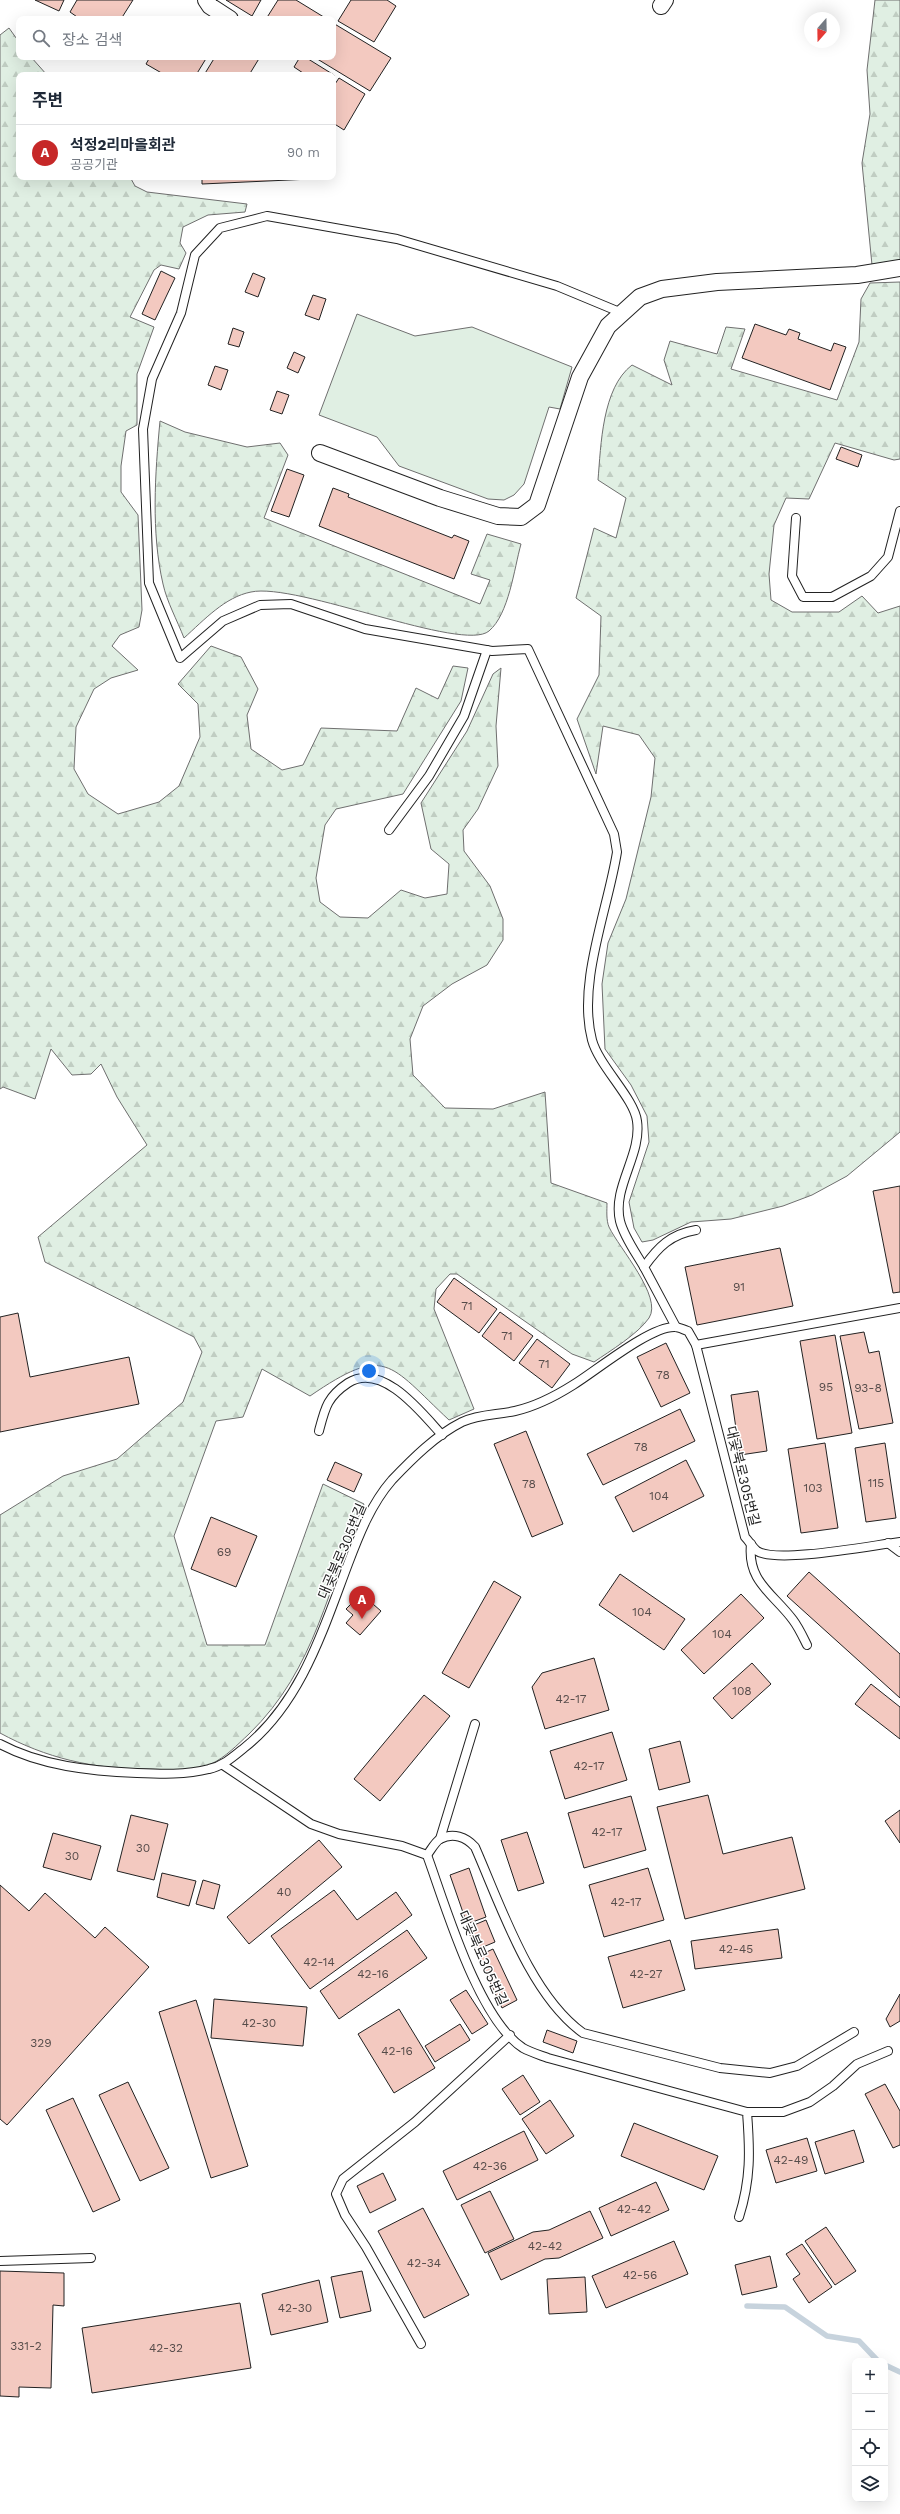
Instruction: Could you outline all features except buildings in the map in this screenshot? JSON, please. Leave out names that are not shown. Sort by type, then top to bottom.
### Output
[{"type":"street","points":[[206,0],[210,6],[225,16]]},
{"type":"street","points":[[320,453],[440,498],[498,516],[521,517],[537,504],[580,376],[608,326],[640,297],[662,289],[716,282],[858,275],[900,268]]},
{"type":"lane","points":[[622,314],[557,286],[398,239],[267,216],[220,228],[195,255],[181,312],[152,379],[144,429],[149,582],[180,658],[224,621],[260,605],[283,604],[291,604],[365,628],[487,650],[528,649],[614,834],[617,852],[592,968],[589,1024],[592,1041],[637,1120],[638,1135],[619,1207],[620,1221],[676,1327]]},
{"type":"lane","points":[[796,518],[792,576],[803,597],[832,597],[871,576],[888,557],[900,511]]},
{"type":"lane","points":[[389,830],[429,776],[464,716],[487,650]]},
{"type":"lane","points":[[644,1267],[660,1246],[670,1238],[683,1232],[696,1230]]},
{"type":"lane","points":[[696,1345],[900,1308]]},
{"type":"lane","name":"대곶북로305번길","points":[[0,1744],[48,1762],[76,1768],[111,1772],[192,1773],[222,1765],[252,1742],[275,1717],[296,1685],[317,1648],[370,1512],[391,1482],[442,1435],[462,1422],[481,1416],[514,1411],[546,1402],[642,1338],[663,1329],[676,1327],[688,1331],[696,1345],[745,1537],[758,1551],[774,1555],[809,1554],[900,1542]]},
{"type":"lane","points":[[319,1431],[325,1407],[334,1392],[351,1381],[370,1377],[387,1383],[408,1399],[442,1435]]},
{"type":"lane","points":[[888,1543],[900,1552]]},
{"type":"lane","points":[[751,1544],[749,1559],[754,1574],[793,1620],[807,1645]]},
{"type":"lane","points":[[222,1765],[311,1824],[339,1834],[402,1846],[427,1855],[440,1839],[475,1724]]},
{"type":"lane","points":[[440,1839],[456,1836],[468,1839],[475,1847],[538,1983],[572,2025],[584,2033],[720,2068],[770,2073],[797,2066],[854,2032]]},
{"type":"lane","name":"대곶북로305번길","points":[[427,1855],[454,1931],[480,1991],[500,2026],[522,2048],[548,2058],[747,2112],[783,2112],[810,2102],[833,2086],[857,2064],[888,2051]]},
{"type":"lane","points":[[421,2344],[366,2247],[345,2215],[336,2194],[343,2179],[415,2122],[510,2035]]},
{"type":"lane","points":[[739,2217],[748,2189],[749,2138],[747,2112]]},
{"type":"lane","points":[[0,2261],[91,2258]]},
{"type":"green space","points":[[875,0],[900,0],[900,261],[872,265],[862,163],[870,114],[867,70]]},
{"type":"green space","points":[[9,28],[16,38],[16,60],[34,60],[44,72],[16,72],[16,180],[132,180],[135,186],[147,192],[247,204],[245,212],[208,215],[183,227],[180,243],[186,253],[179,269],[161,265],[154,270],[130,317],[154,327],[137,374],[137,425],[126,431],[121,466],[121,492],[138,515],[142,610],[139,627],[120,635],[112,646],[138,670],[111,678],[94,689],[76,727],[74,769],[88,794],[118,814],[159,802],[179,786],[200,737],[198,704],[178,684],[211,646],[241,657],[258,689],[247,715],[251,749],[282,770],[303,765],[321,728],[397,731],[416,688],[438,699],[453,666],[468,668],[461,701],[403,794],[336,809],[325,825],[316,878],[320,902],[340,917],[368,918],[401,890],[425,898],[447,894],[449,864],[431,849],[421,803],[467,731],[493,674],[501,668],[496,726],[498,766],[478,809],[463,830],[464,851],[490,886],[503,919],[503,940],[487,965],[452,984],[423,1006],[410,1039],[413,1075],[445,1108],[493,1109],[545,1092],[551,1183],[607,1203],[607,1218],[609,1227],[638,1272],[650,1298],[652,1309],[649,1318],[638,1330],[594,1362],[572,1354],[457,1274],[450,1274],[436,1289],[434,1309],[474,1409],[449,1420],[412,1385],[398,1374],[385,1367],[371,1366],[355,1370],[335,1380],[310,1396],[262,1369],[243,1417],[216,1421],[174,1536],[207,1645],[265,1645],[323,1484],[364,1504],[306,1654],[290,1682],[272,1709],[249,1734],[222,1758],[204,1767],[187,1770],[107,1767],[88,1764],[52,1755],[17,1742],[0,1733],[0,1515],[63,1476],[117,1459],[183,1402],[202,1352],[194,1337],[45,1262],[38,1237],[147,1145],[117,1097],[101,1064],[91,1074],[72,1075],[51,1049],[35,1099],[3,1087],[0,1089],[0,35]]},
{"type":"green space","points":[[900,282],[900,459],[894,460],[835,443],[809,499],[786,498],[774,525],[769,574],[771,600],[792,612],[839,612],[862,596],[878,613],[900,606],[900,1132],[847,1176],[812,1195],[783,1206],[731,1219],[691,1222],[653,1240],[642,1242],[634,1228],[629,1202],[649,1142],[647,1116],[631,1085],[605,1049],[602,984],[608,943],[626,899],[651,797],[655,758],[639,735],[603,726],[596,774],[577,719],[599,675],[601,616],[576,598],[594,528],[616,538],[626,498],[598,480],[602,434],[609,402],[614,388],[622,375],[632,365],[672,385],[664,360],[670,341],[717,354],[726,327],[745,329],[731,369],[837,400],[859,342],[861,299],[870,283]]},
{"type":"green space","points":[[357,314],[415,336],[472,327],[572,367],[560,409],[549,407],[524,484],[514,495],[504,500],[488,499],[399,466],[377,437],[319,415]]},
{"type":"green space","points":[[160,421],[185,432],[247,447],[280,443],[288,455],[264,518],[480,604],[490,580],[471,574],[487,534],[521,544],[506,603],[496,623],[489,631],[473,635],[447,633],[414,626],[304,597],[273,592],[251,592],[232,599],[215,610],[184,638],[165,591],[159,564],[155,524],[155,503]]},
{"type":"waterway","points":[[747,2306],[785,2307],[827,2336],[859,2341],[875,2358]]},
{"type":"waterway","points":[[888,2366],[900,2372]]},
{"type":"place","name":"석정2리마을회관","points":[[362,1619]]}]
